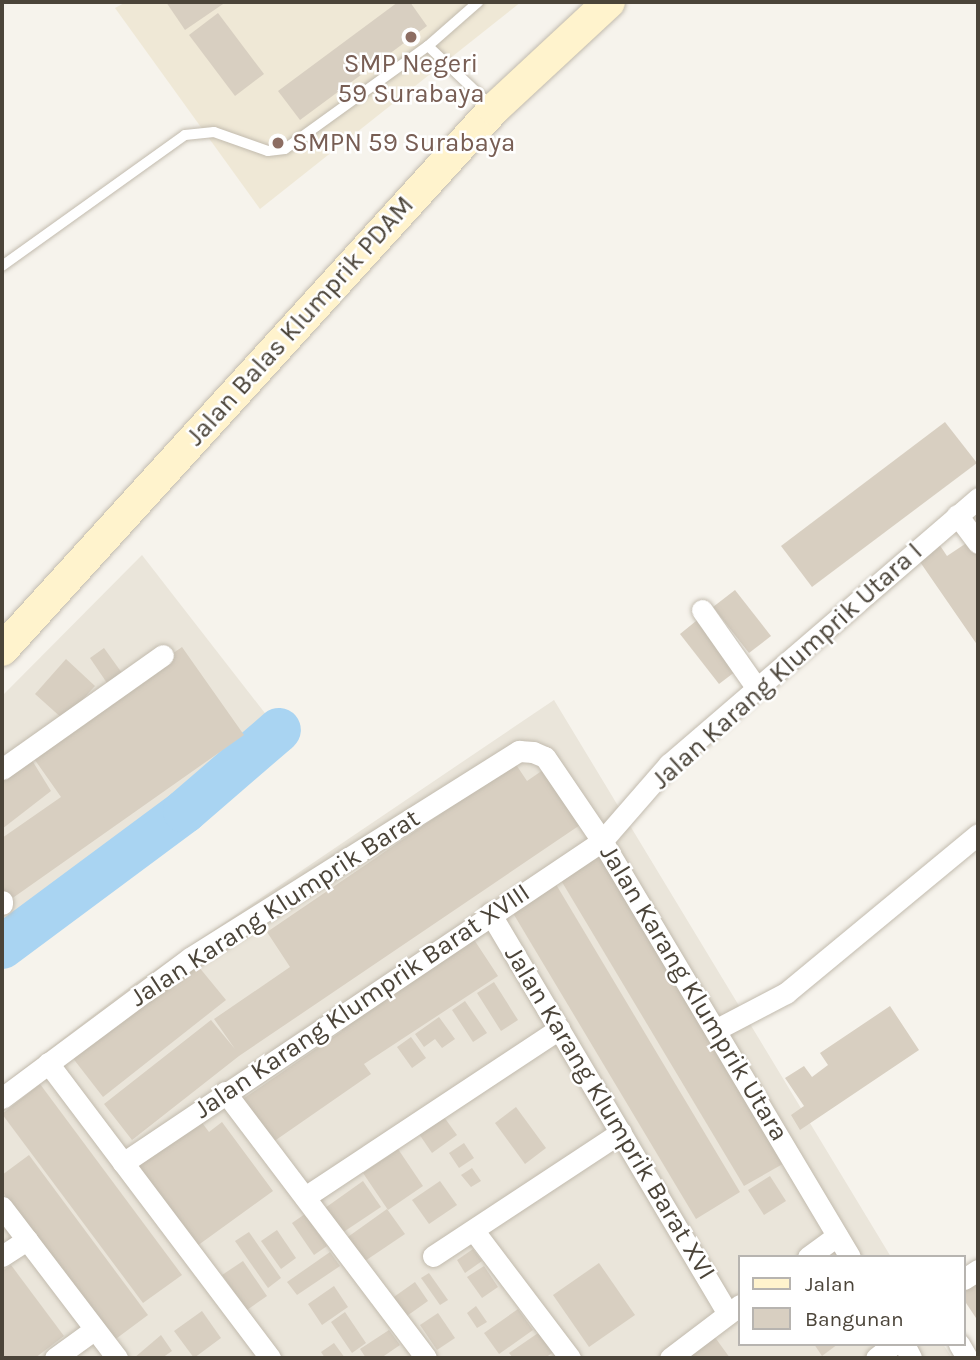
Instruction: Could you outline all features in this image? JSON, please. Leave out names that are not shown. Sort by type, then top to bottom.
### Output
[{"type":"street","name":"Jalan Balas Klumprik PDAM","points":[[2,650],[494,109],[609,2]]},
{"type":"street","name":"Jalan Karang Klumprik Utara I","points":[[602,841],[638,803],[652,783],[757,687],[978,498]]},
{"type":"street","points":[[957,515],[978,543]]},
{"type":"street","points":[[702,610],[757,687]]},
{"type":"street","points":[[2,769],[163,655]]},
{"type":"street","name":"Jalan Karang Klumprik Utara","points":[[520,751],[545,757],[727,1024],[849,1255]]},
{"type":"street","name":"Jalan Karang Klumprik Barat","points":[[2,1098],[190,958],[520,751]]},
{"type":"street","points":[[727,1024],[764,1004],[978,834]]},
{"type":"street","name":"Jalan Karang Klumprik Barat XVIII","points":[[123,1163],[225,1091],[602,841]]},
{"type":"street","name":"Jalan Karang Klumprik Barat XVI","points":[[490,913],[621,1132],[734,1309]]},
{"type":"street","points":[[305,1197],[559,1029]]},
{"type":"street","points":[[48,1063],[270,1358]]},
{"type":"street","points":[[225,1091],[426,1358]]},
{"type":"street","points":[[433,1256],[621,1132]]},
{"type":"street","points":[[2,1207],[117,1358]]},
{"type":"street","points":[[474,1231],[570,1358]]},
{"type":"street","points":[[811,1255],[837,1236]]},
{"type":"street","points":[[2,1256],[27,1240]]},
{"type":"street","points":[[670,1358],[734,1309]]},
{"type":"street","points":[[55,1358],[95,1329]]},
{"type":"street","points":[[876,1358],[891,1346]]},
{"type":"lane","points":[[2,266],[185,135],[214,132],[268,151],[285,149],[428,46],[478,2]]},
{"type":"lane","points":[[428,46],[494,109]]},
{"type":"shaded area","name":"SMPN 59 Surabaya","points":[[126,2],[521,2],[260,209],[115,8]]},
{"type":"shaded area","points":[[142,555],[292,748],[2,947],[2,696]]},
{"type":"shaded area","points":[[554,700],[890,1255],[738,1255],[738,1346],[944,1346],[952,1358],[2,1358],[2,1085],[135,983]]},
{"type":"building","points":[[166,2],[226,2],[185,30]]},
{"type":"building","points":[[398,2],[410,2],[427,26],[300,120],[278,91]]},
{"type":"building","points":[[218,13],[264,74],[235,96],[189,35]]},
{"type":"building","points":[[945,422],[977,463],[812,587],[781,546]]},
{"type":"building","points":[[971,540],[978,550],[978,646],[918,559],[939,544],[947,556]]},
{"type":"building","points":[[735,590],[771,636],[749,653],[713,607]]},
{"type":"building","points":[[701,617],[740,668],[719,684],[680,634]]},
{"type":"building","points":[[182,647],[244,735],[7,902],[2,894],[2,838],[61,797],[30,753]]},
{"type":"building","points":[[104,648],[122,673],[107,683],[90,658]]},
{"type":"building","points":[[66,659],[95,686],[64,720],[35,694]]},
{"type":"building","points":[[30,757],[51,791],[2,829],[2,776]]},
{"type":"building","points":[[515,763],[527,781],[543,770],[580,825],[239,1056],[132,1140],[104,1104],[211,1020],[235,1049],[214,1019],[290,967],[267,932]]},
{"type":"building","points":[[600,847],[788,1161],[744,1186],[556,872]]},
{"type":"building","points":[[551,876],[740,1192],[696,1219],[507,903]]},
{"type":"building","points":[[473,938],[498,976],[364,1064],[371,1074],[273,1142],[243,1099],[342,1031],[335,1020]]},
{"type":"building","points":[[194,961],[226,1000],[103,1097],[72,1057]]},
{"type":"building","points":[[494,982],[518,1020],[501,1031],[477,993]]},
{"type":"building","points":[[465,1001],[487,1033],[473,1042],[452,1010]]},
{"type":"building","points":[[890,1006],[919,1050],[800,1130],[791,1115],[804,1106],[785,1078],[804,1066],[812,1077],[828,1065],[820,1053]]},
{"type":"building","points":[[439,1017],[455,1039],[442,1048],[435,1039],[424,1047],[415,1034]]},
{"type":"building","points":[[411,1037],[426,1058],[412,1068],[397,1047]]},
{"type":"building","points":[[40,1084],[182,1275],[143,1303],[2,1114]]},
{"type":"building","points":[[516,1107],[546,1148],[525,1164],[495,1123]]},
{"type":"building","points":[[197,1116],[209,1132],[222,1122],[273,1191],[197,1246],[135,1162]]},
{"type":"building","points":[[444,1117],[457,1135],[432,1153],[419,1134]]},
{"type":"building","points":[[464,1143],[474,1158],[459,1168],[449,1153]]},
{"type":"building","points":[[398,1149],[423,1186],[388,1210],[363,1173]]},
{"type":"building","points":[[29,1155],[148,1315],[113,1341],[2,1191],[2,1175]]},
{"type":"building","points":[[472,1168],[481,1181],[471,1187],[461,1175]]},
{"type":"building","points":[[770,1176],[786,1201],[764,1215],[748,1190]]},
{"type":"building","points":[[363,1181],[381,1207],[342,1233],[325,1208]]},
{"type":"building","points":[[440,1181],[457,1205],[429,1224],[412,1200]]},
{"type":"building","points":[[387,1209],[405,1234],[362,1263],[345,1239]]},
{"type":"building","points":[[305,1214],[327,1246],[314,1255],[292,1223]]},
{"type":"building","points":[[277,1230],[296,1258],[281,1269],[261,1241]]},
{"type":"building","points":[[249,1232],[281,1278],[268,1288],[235,1241]]},
{"type":"building","points":[[473,1249],[482,1261],[465,1273],[457,1260]]},
{"type":"building","points":[[330,1252],[340,1266],[297,1295],[287,1282]]},
{"type":"building","points":[[243,1261],[267,1296],[247,1310],[222,1275]]},
{"type":"building","points":[[599,1263],[635,1315],[589,1347],[553,1295]]},
{"type":"building","points":[[11,1265],[64,1336],[35,1358],[2,1358],[2,1271]]},
{"type":"building","points":[[484,1266],[498,1287],[482,1298],[467,1277]]},
{"type":"building","points":[[429,1273],[448,1300],[440,1305],[421,1278]]},
{"type":"building","points":[[978,1274],[978,1321],[966,1303],[966,1282]]},
{"type":"building","points":[[415,1282],[428,1301],[404,1318],[391,1299]]},
{"type":"building","points":[[334,1286],[348,1307],[322,1325],[308,1304]]},
{"type":"building","points":[[476,1306],[487,1322],[477,1328],[467,1313]]},
{"type":"building","points":[[518,1309],[533,1330],[499,1354],[484,1333]]},
{"type":"building","points":[[202,1311],[221,1338],[194,1358],[174,1331]]},
{"type":"building","points":[[345,1312],[366,1343],[352,1353],[331,1322]]},
{"type":"building","points":[[438,1313],[455,1338],[437,1350],[420,1325]]},
{"type":"building","points":[[544,1329],[558,1349],[545,1358],[513,1358],[509,1353]]},
{"type":"building","points":[[389,1330],[400,1345],[381,1358],[366,1358],[360,1349]]},
{"type":"building","points":[[161,1335],[172,1351],[162,1358],[134,1358]]},
{"type":"building","points":[[714,1336],[730,1358],[683,1358]]},
{"type":"building","points":[[334,1343],[345,1358],[325,1358],[321,1352]]},
{"type":"building","points":[[815,1346],[835,1346],[822,1356]]},
{"type":"waterway","points":[[2,947],[185,811],[279,730]]},
{"type":"place","name":"SMP Negeri 59 Surabaya","points":[[411,37]]},
{"type":"place","name":"SMPN 59 Surabaya","points":[[278,143]]}]
